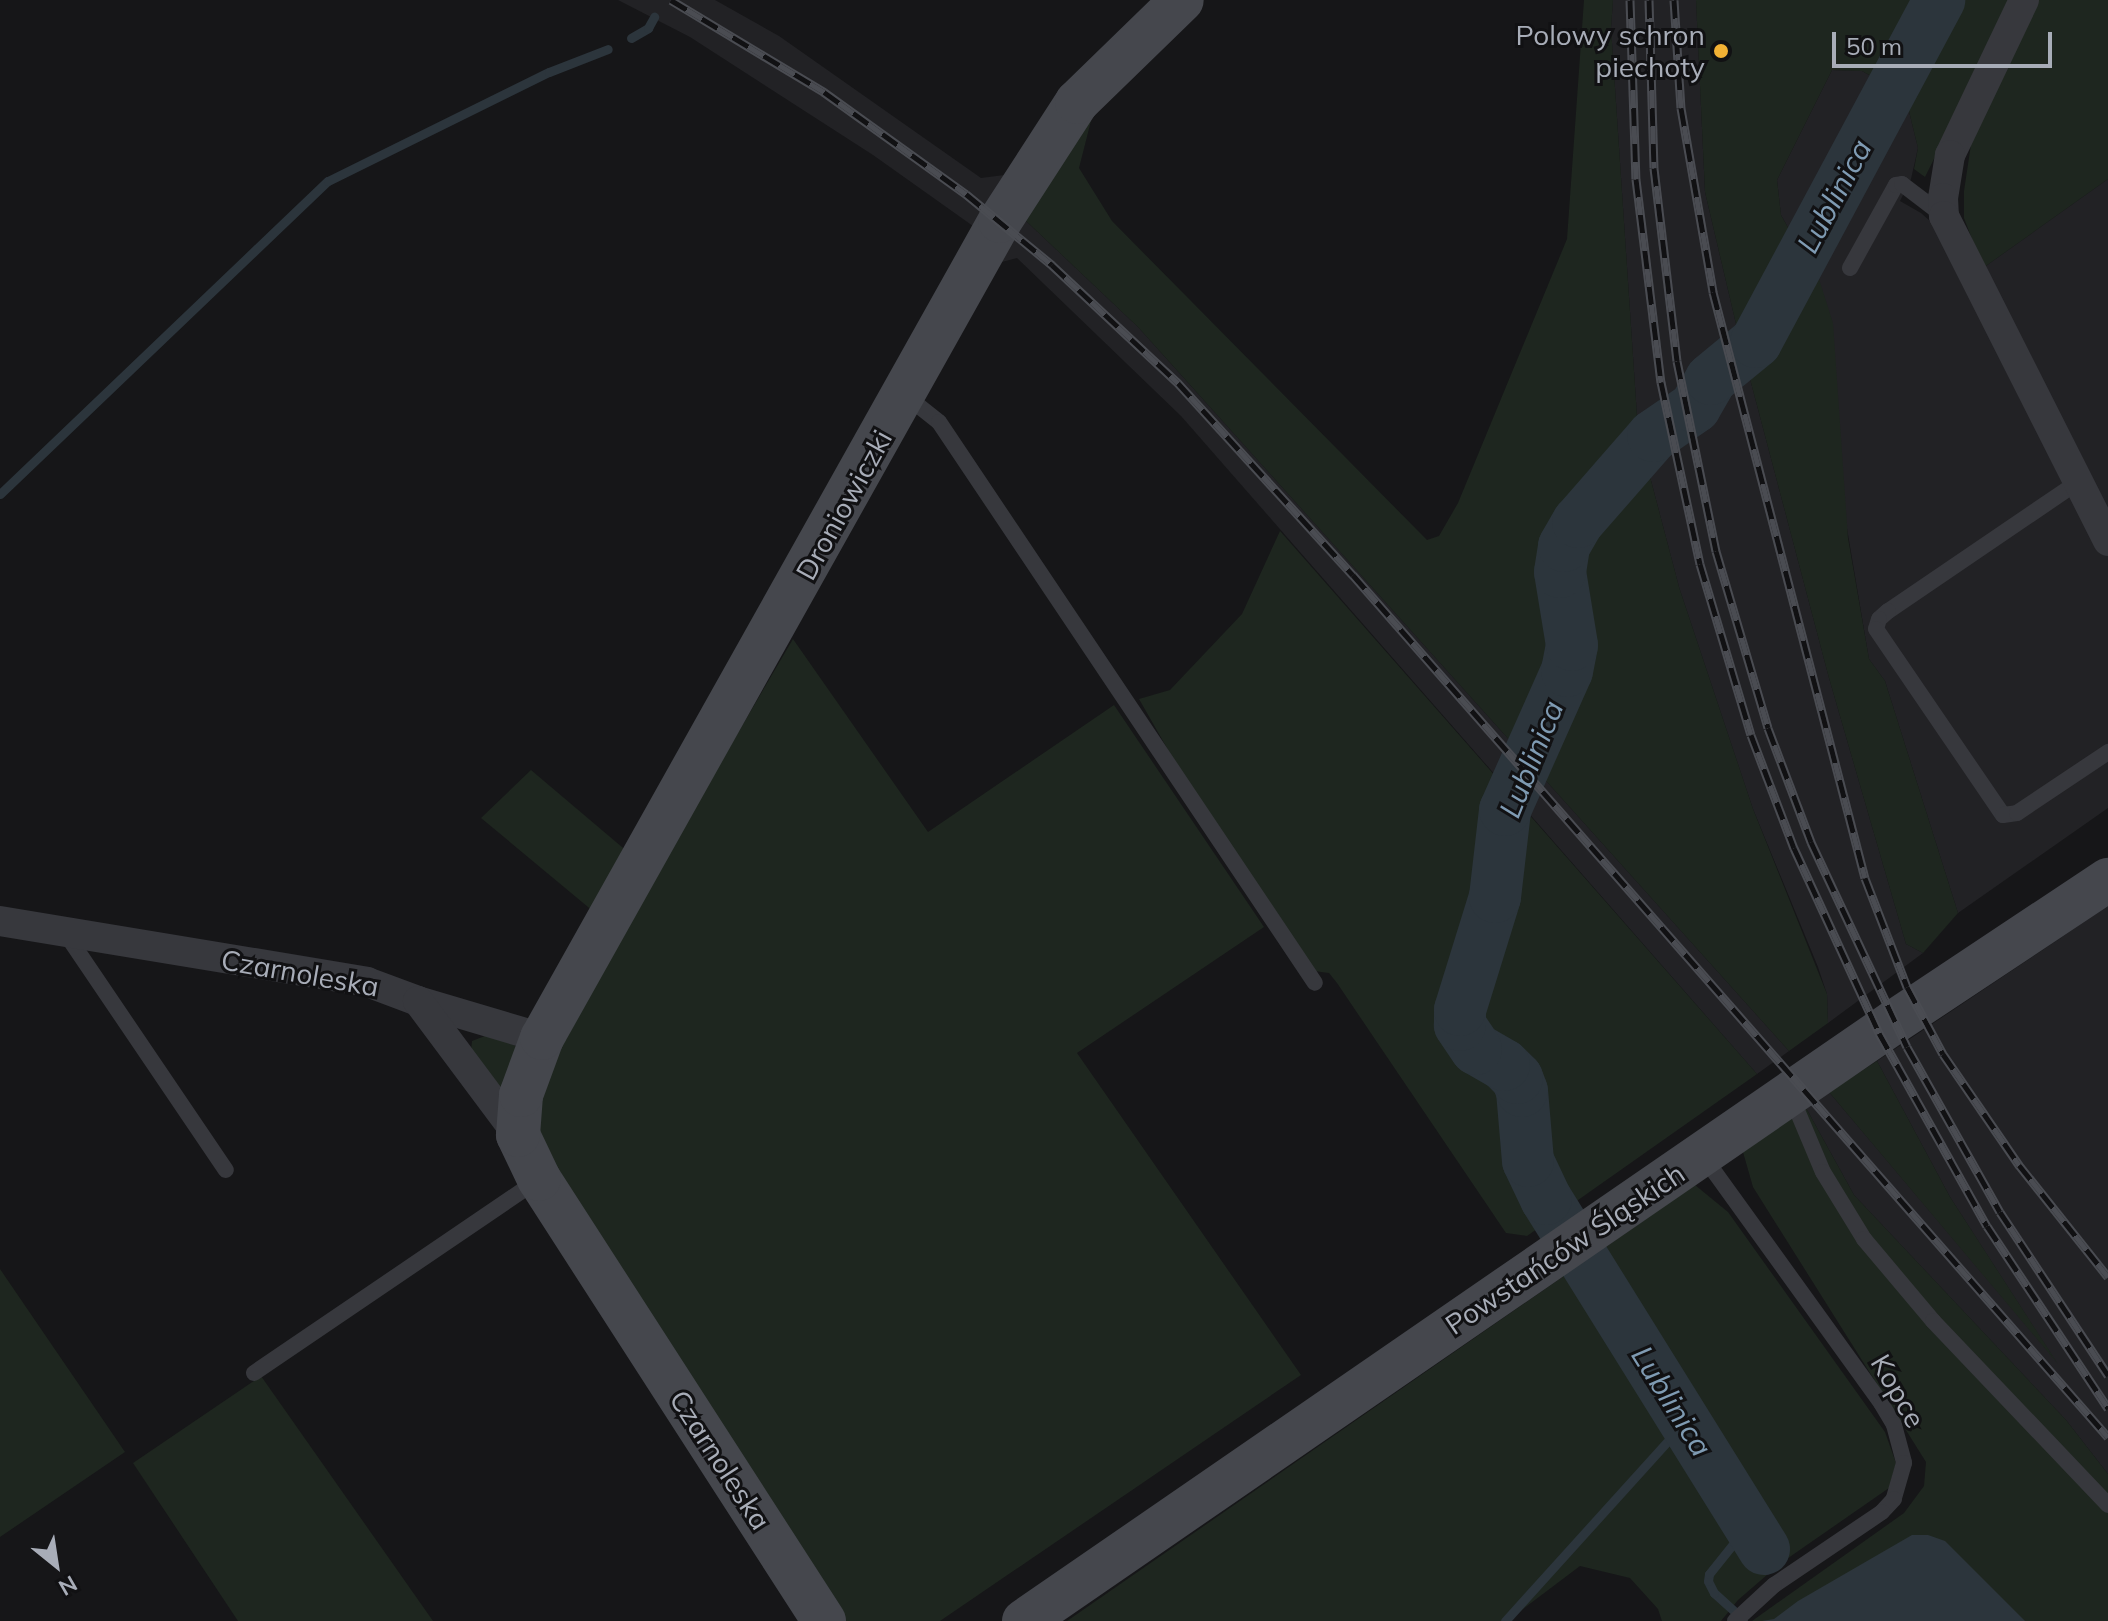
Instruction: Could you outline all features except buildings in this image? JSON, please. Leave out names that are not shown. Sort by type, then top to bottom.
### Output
[{"type":"street","name":"Droniowiczki","points":[[542,1038],[1000,221],[1059,128],[1103,73],[1182,0]]},
{"type":"street","points":[[2024,0],[1950,155],[1943,198],[1944,216],[2078,482],[2101,509],[2108,541]]},
{"type":"street","name":"Powstańców Śląskich","points":[[1024,1621],[1790,1094],[2108,880]]},
{"type":"street","name":"Czarnoleska","points":[[0,921],[367,982],[418,1001],[542,1038],[521,1095],[518,1135],[539,1179],[824,1621]]},
{"type":"street","points":[[418,1001],[518,1135]]},
{"type":"lane","points":[[1850,268],[1896,185],[1902,184],[1944,216]]},
{"type":"lane","points":[[905,395],[939,422],[1315,983]]},
{"type":"lane","points":[[2078,482],[1888,611],[1879,619],[1876,629],[2003,815],[2017,813],[2108,752]]},
{"type":"lane","points":[[66,934],[226,1170]]},
{"type":"lane","points":[[1790,1094],[1823,1172],[1864,1239],[1933,1321],[2108,1505]]},
{"type":"lane","name":"Kopce","points":[[1702,1155],[1881,1403],[1894,1425],[1904,1463],[1894,1499],[1882,1512],[1774,1585],[1741,1615]]},
{"type":"lane","points":[[254,1373],[539,1179]]},
{"type":"shaded area","points":[[618,0],[715,0],[779,36],[981,178],[1012,174],[980,231],[873,155],[690,37]]},
{"type":"shaded area","points":[[1584,0],[1613,0],[1611,28],[1638,431],[1679,587],[1753,809],[1827,994],[1828,1023],[1789,1051],[1138,327],[1023,218],[1094,109],[1079,168],[1112,221],[1427,540],[1439,536],[1458,503],[1567,239]]},
{"type":"shaded area","points":[[1613,0],[1696,0],[1705,192],[1740,341],[1829,678],[1906,944],[1923,953],[1828,1023],[1827,994],[1818,967],[1753,809],[1679,587],[1638,431],[1611,28]]},
{"type":"shaded area","points":[[1696,0],[2013,0],[1925,177],[1914,169],[1918,148],[1905,95],[1862,71],[1832,70],[1777,180],[1781,215],[1800,249],[1812,257],[1833,323],[1848,538],[1869,659],[1885,681],[1958,913],[1923,953],[1906,944],[1829,678],[1740,341],[1705,192]]},
{"type":"shaded area","points":[[2033,0],[2108,0],[2108,179],[1983,268],[1964,218],[1964,191],[1973,131]]},
{"type":"shaded area","points":[[1832,70],[1862,71],[1905,95],[1918,148],[1911,179],[1900,201],[1921,213],[1983,268],[2108,179],[2108,808],[1958,913],[1885,681],[1869,659],[1800,249],[1781,215],[1777,180]]},
{"type":"shaded area","points":[[1023,218],[1138,327],[1789,1051],[1757,1074],[1181,416],[1017,258],[998,263]]},
{"type":"shaded area","points":[[1280,531],[1757,1074],[1527,1236],[1506,1233],[1337,983],[1329,973],[1314,971],[1175,762],[1139,699],[1170,690],[1242,614]]},
{"type":"shaded area","points":[[793,639],[928,832],[1114,705],[1264,927],[1077,1053],[1301,1375],[940,1621],[838,1621],[538,1136],[537,1101],[549,1055]]},
{"type":"shaded area","points":[[531,770],[629,853],[594,912],[481,818]]},
{"type":"shaded area","points":[[2108,906],[2108,1474],[2066,1420],[1854,1195],[1806,1108],[1829,1092],[2053,1357],[1950,1197],[1877,1061]]},
{"type":"shaded area","points":[[490,1034],[522,1049],[498,1092],[471,1052],[472,1041]]},
{"type":"shaded area","points":[[1877,1061],[1950,1197],[2058,1364],[1829,1092]]},
{"type":"shaded area","points":[[1806,1108],[1854,1195],[2066,1420],[2108,1474],[2108,1621],[1752,1621],[1904,1513],[1924,1486],[1926,1462],[1753,1187],[1743,1152]]},
{"type":"shaded area","points":[[1695,1185],[1728,1212],[1885,1432],[1896,1463],[1889,1488],[1781,1563],[1738,1600],[1721,1621],[1662,1621],[1658,1609],[1630,1578],[1580,1566],[1507,1621],[1067,1621]]},
{"type":"shaded area","points":[[0,1269],[125,1452],[0,1537]]},
{"type":"shaded area","points":[[261,1376],[433,1621],[238,1621],[133,1463]]},
{"type":"shaded area","points":[[1912,1535],[1928,1535],[1945,1541],[2025,1621],[1762,1621],[1774,1619],[1798,1601]]},
{"type":"waterway","name":"Lublinica","points":[[1764,1549],[1546,1199],[1528,1161],[1522,1091],[1517,1078],[1504,1065],[1476,1049],[1460,1025],[1460,1010],[1495,897],[1505,810],[1567,671],[1572,645],[1560,572],[1564,546],[1578,522],[1653,436],[1695,407],[1711,379],[1756,342],[1939,0]]},
{"type":"waterway","points":[[631,38],[648,28],[654,17]]},
{"type":"waterway","points":[[0,494],[328,181],[549,72],[608,49]]},
{"type":"waterway","points":[[1505,1621],[1684,1423]]},
{"type":"waterway","points":[[1743,1619],[1714,1593],[1708,1581],[1709,1574],[1749,1524]]},
{"type":"railway","points":[[671,0],[824,92],[966,194],[1052,265],[1178,383],[1353,575],[2108,1437]]},
{"type":"railway","points":[[1630,0],[1636,179],[1661,382],[1700,564],[1751,735],[1794,848],[1879,1033],[1987,1226],[2108,1408]]},
{"type":"railway","points":[[1649,0],[1654,168],[1677,361],[1716,551],[1768,728],[1811,842],[1907,1047],[2000,1212],[2108,1375]]},
{"type":"railway","points":[[1674,0],[1681,108],[1713,292],[1865,878],[1907,987],[1943,1054],[2019,1165],[2108,1277]]},
{"type":"place","name":"Polowy schron piechoty","points":[[1721,51]]}]
